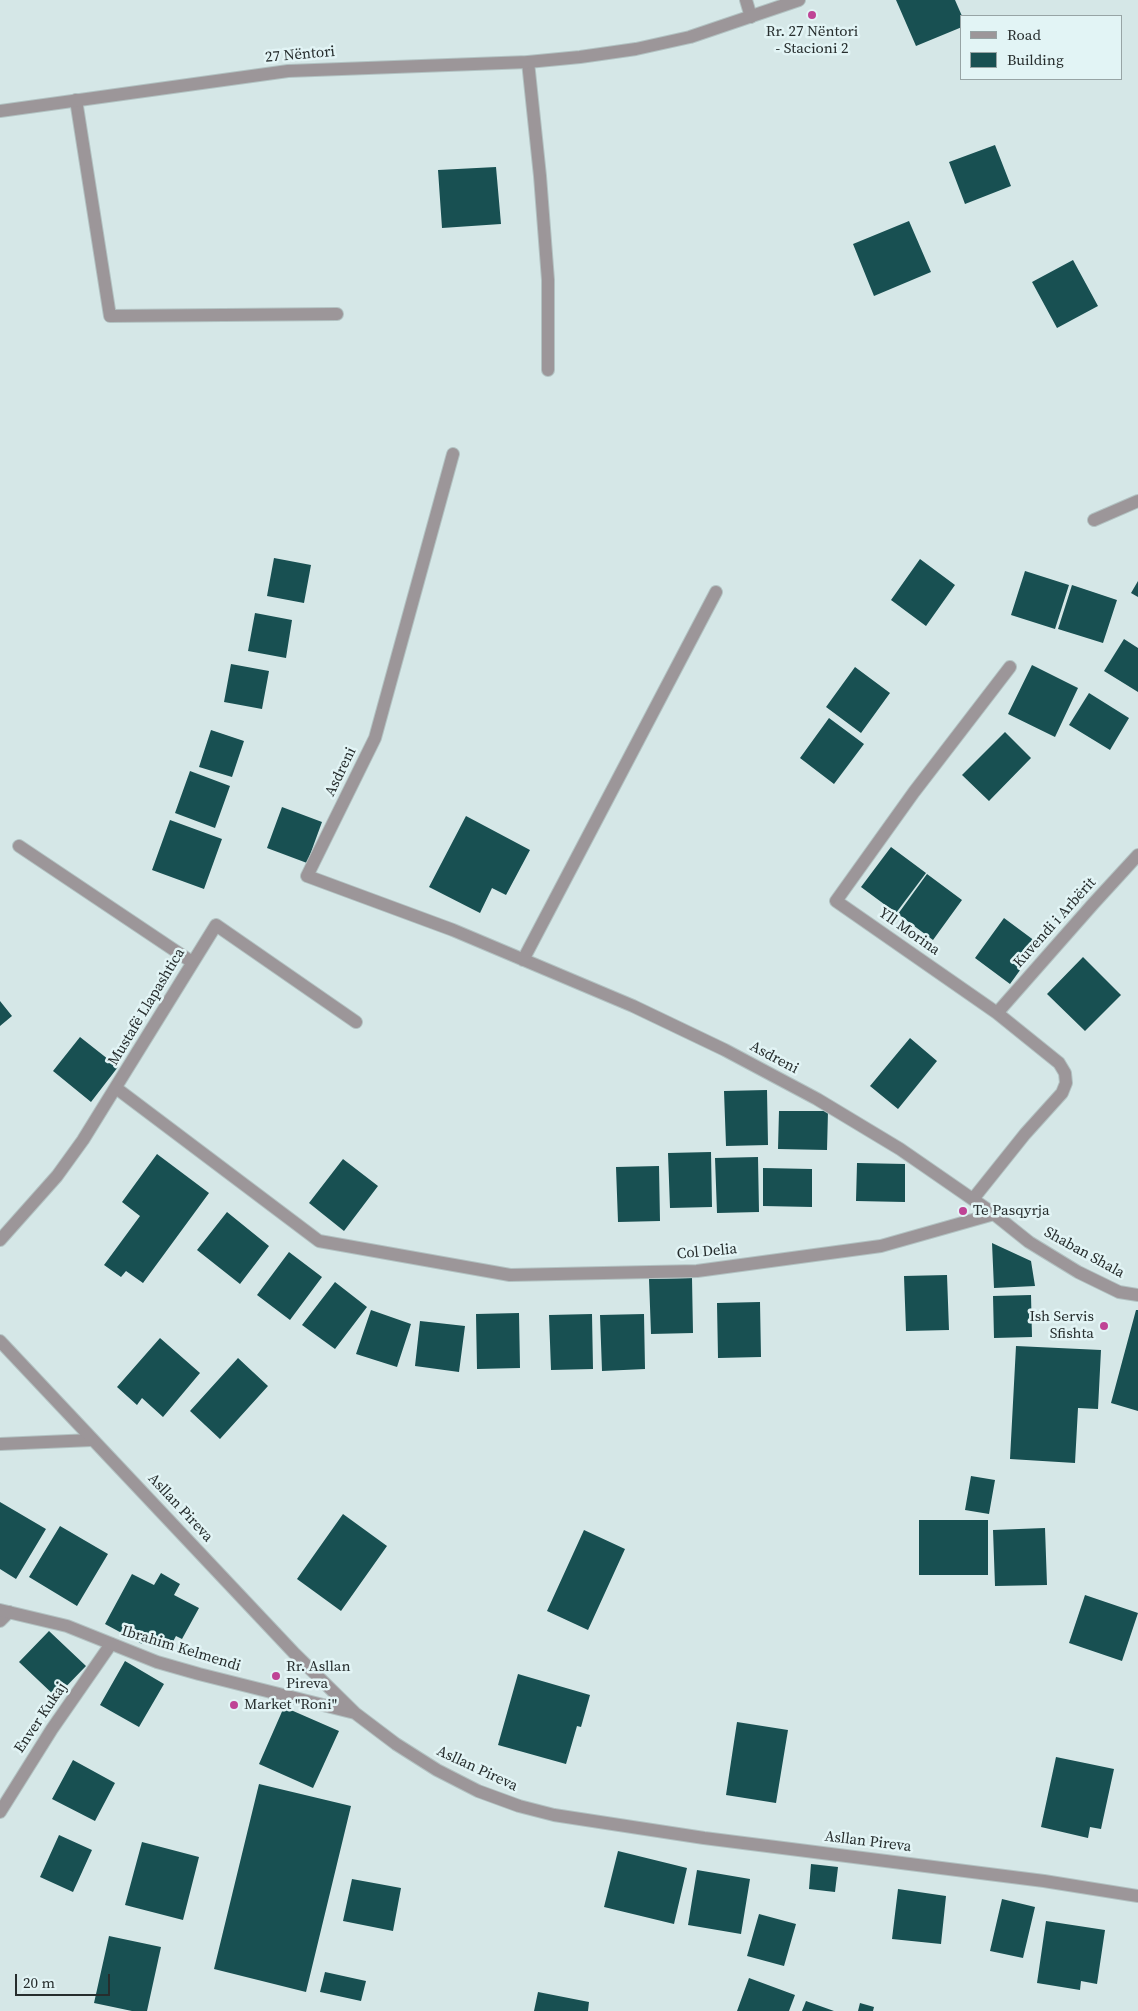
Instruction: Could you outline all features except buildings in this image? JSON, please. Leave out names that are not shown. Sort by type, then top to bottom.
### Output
[{"type":"street","points":[[746,0],[752,17]]},
{"type":"street","name":"27 Nëntori","points":[[0,111],[288,71],[528,62],[636,49],[690,37],[799,0]]},
{"type":"street","points":[[528,62],[540,176],[548,280],[548,370]]},
{"type":"street","points":[[76,100],[110,316],[337,314]]},
{"type":"street","name":"Asdreni","points":[[453,454],[375,738],[307,876],[453,930],[633,1006],[734,1054],[817,1099],[892,1144],[994,1214]]},
{"type":"street","points":[[1094,520],[1138,501]]},
{"type":"street","points":[[523,960],[716,592]]},
{"type":"street","name":"Yll Morina","points":[[973,1199],[1025,1134],[1062,1093],[1066,1084],[1065,1073],[1059,1063],[997,1014],[836,901],[914,792],[1010,667]]},
{"type":"street","points":[[19,846],[192,962]]},
{"type":"street","name":"Kuvendi i Arbërit","points":[[997,1014],[1093,904],[1138,856]]},
{"type":"street","name":"Mustafë Llapashtica","points":[[0,1240],[57,1176],[116,1088],[216,925],[356,1022]]},
{"type":"street","name":"Col Delia","points":[[116,1088],[319,1241],[510,1274],[697,1271],[881,1246],[994,1214]]},
{"type":"street","name":"Shaban Shala","points":[[994,1214],[1029,1242],[1078,1272],[1119,1292],[1138,1295]]},
{"type":"street","name":"Asllan Pireva","points":[[0,1341],[295,1654],[355,1713],[396,1744],[437,1770],[478,1791],[519,1806],[554,1815],[704,1838],[1044,1881],[1138,1896]]},
{"type":"street","points":[[0,1444],[92,1440]]},
{"type":"street","name":"Ibrahim Kelmendi","points":[[3,1614],[67,1626],[157,1662],[355,1713]]},
{"type":"street","name":"Enver Kukaj","points":[[0,1812],[52,1729],[111,1644]]},
{"type":"place","name":"Rr. 27 Nëntori - Stacioni 2","points":[[812,15]]},
{"type":"place","name":"Te Pasqyrja","points":[[963,1211]]},
{"type":"place","name":"Ish Servis Sfishta","points":[[1104,1326]]},
{"type":"place","name":"Rr. Asllan Pireva","points":[[276,1676]]},
{"type":"place","name":"Market \"Roni\"","points":[[234,1705]]}]
